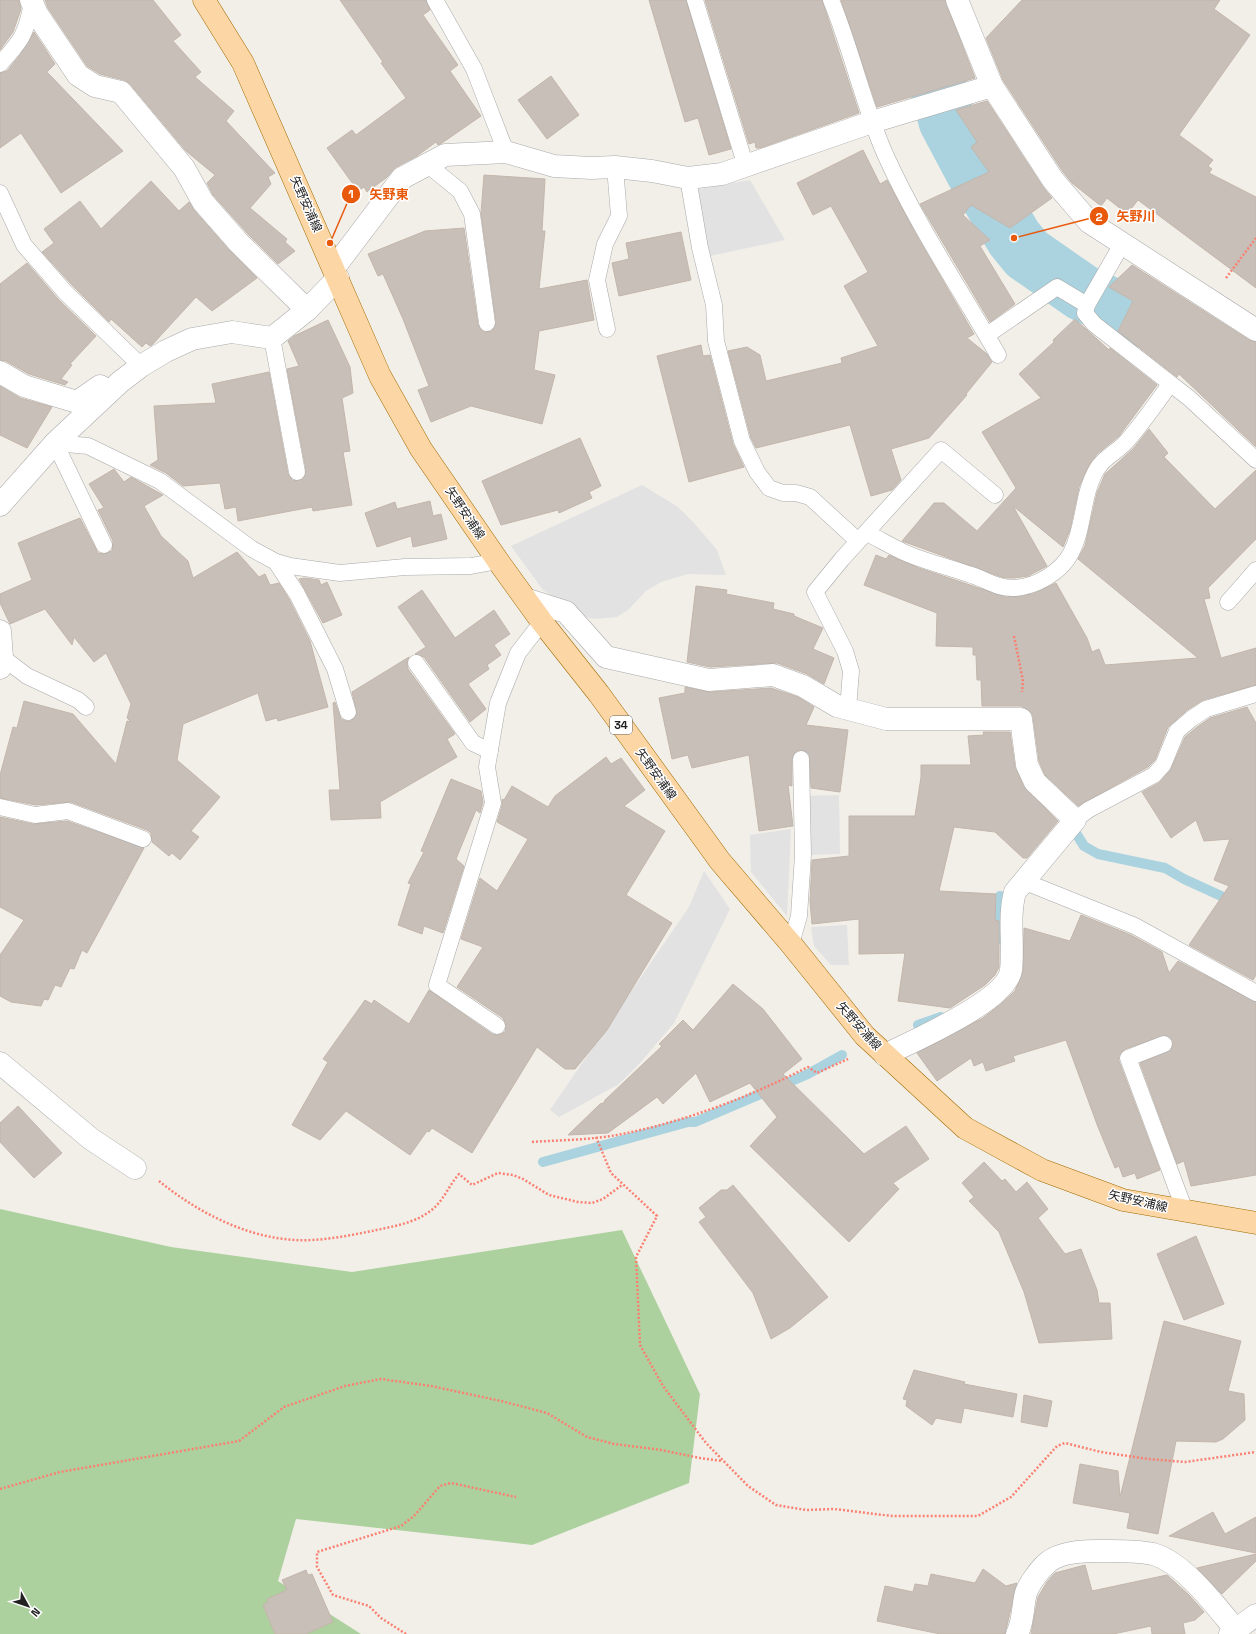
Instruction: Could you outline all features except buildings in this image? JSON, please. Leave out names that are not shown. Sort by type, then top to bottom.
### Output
[{"type":"main road","name":"矢野安浦線","points":[[204,0],[243,63],[380,376],[421,450],[498,561],[528,600],[542,622],[598,694],[720,862],[791,944],[865,1036],[965,1128],[1042,1170],[1123,1200],[1256,1223]]},
{"type":"street","points":[[32,2],[78,76],[95,86],[121,92],[184,168],[203,202],[239,243],[307,310]]},
{"type":"street","points":[[962,2],[992,86],[1053,180],[1089,222],[1256,330]]},
{"type":"street","points":[[0,506],[55,443],[120,382],[141,366],[166,351],[192,339],[232,332],[272,338],[307,310],[336,273],[402,178],[445,155],[506,152],[554,166],[591,168],[615,167],[652,170],[688,178],[722,174],[746,167],[872,122],[992,86]]},
{"type":"street","points":[[0,372],[24,386],[77,402],[106,382],[120,382]]},
{"type":"street","points":[[528,600],[566,612],[606,657],[709,680],[773,675],[803,686],[837,706],[886,718],[1021,719],[1027,765],[1035,782],[1075,820],[1015,892],[1011,906],[1013,942],[1011,970],[1005,984],[977,1008],[881,1051]]},
{"type":"street","points":[[0,631],[1,663]]},
{"type":"street","points":[[0,1063],[91,1139],[135,1168]]},
{"type":"street","points":[[1017,1634],[1023,1619],[1026,1592],[1046,1564],[1061,1556],[1084,1551],[1138,1551],[1155,1554],[1181,1570],[1201,1589],[1233,1632],[1256,1615]]},
{"type":"lane","points":[[435,0],[474,69],[506,152]]},
{"type":"lane","points":[[695,0],[746,167]]},
{"type":"lane","points":[[831,0],[872,122],[907,199],[998,355]]},
{"type":"lane","points":[[0,64],[20,41],[28,23],[32,2]]},
{"type":"lane","points":[[428,165],[460,191],[472,214],[487,323]]},
{"type":"lane","points":[[608,329],[597,280],[605,244],[618,216],[615,167]]},
{"type":"lane","points":[[688,178],[700,248],[714,305],[716,341],[742,442],[757,472],[768,488],[783,493],[796,493],[810,497],[863,537],[945,568],[969,574],[999,586],[1014,588],[1035,584],[1057,570],[1071,554],[1079,536],[1082,510],[1088,490],[1097,469],[1103,461],[1127,441],[1170,384]]},
{"type":"lane","points":[[0,193],[24,245],[65,292],[141,366]]},
{"type":"lane","points":[[1122,244],[1088,303],[1085,313],[1094,324],[1189,398],[1256,460]]},
{"type":"lane","points":[[987,335],[1057,287],[1088,303]]},
{"type":"lane","points":[[272,338],[297,472]]},
{"type":"lane","points":[[55,443],[88,446],[160,481],[252,549],[276,562],[290,566],[340,573],[405,566],[471,566],[498,561]]},
{"type":"lane","points":[[55,443],[104,545]]},
{"type":"lane","points":[[848,708],[851,671],[845,651],[815,592],[941,450],[995,495]]},
{"type":"lane","points":[[276,562],[296,594],[335,669],[348,712]]},
{"type":"lane","points":[[1228,602],[1256,570]]},
{"type":"lane","points":[[497,1026],[437,985],[493,803],[487,767],[498,703],[518,653],[542,622]]},
{"type":"lane","points":[[1,663],[78,700],[86,707]]},
{"type":"lane","points":[[416,663],[473,743],[490,751]]},
{"type":"lane","points":[[1075,820],[1088,810],[1154,775],[1164,765],[1177,731],[1191,719],[1206,709],[1256,694]]},
{"type":"lane","points":[[791,944],[799,916],[804,855],[801,759]]},
{"type":"lane","points":[[0,807],[35,815],[68,811],[143,839]]},
{"type":"lane","points":[[1023,881],[1135,926],[1256,993]]},
{"type":"lane","points":[[1164,1044],[1128,1058],[1184,1211]]},
{"type":"path","points":[[1210,300],[1256,238]]},
{"type":"path","points":[[1014,636],[1023,681],[1021,719]]},
{"type":"path","points":[[532,1142],[616,1135],[663,1124],[712,1110],[761,1090],[808,1067],[817,1073],[881,1051]]},
{"type":"path","points":[[596,1137],[607,1166],[622,1185],[657,1216],[636,1257],[640,1345],[663,1386],[706,1443],[748,1486],[776,1505],[806,1510],[834,1509],[862,1514],[892,1516],[978,1516],[1011,1497],[1057,1446],[1065,1443],[1101,1452],[1148,1459],[1185,1462],[1256,1452]]},
{"type":"path","points":[[135,1168],[143,1168],[187,1201],[207,1213],[234,1225],[262,1236],[311,1240],[339,1238],[396,1226],[417,1219],[436,1206],[459,1174],[472,1185],[498,1173],[513,1175],[549,1195],[578,1202],[592,1203],[603,1199],[622,1185]]},
{"type":"path","points":[[0,1489],[60,1472],[239,1441],[284,1407],[345,1386],[381,1379],[431,1386],[501,1401],[547,1413],[587,1437],[614,1444],[661,1450],[723,1461]]},
{"type":"path","points":[[406,1634],[381,1618],[370,1606],[333,1595],[317,1567],[317,1552],[401,1526],[414,1516],[440,1486],[457,1484],[516,1497]]},
{"type":"green space","points":[[0,1209],[171,1247],[352,1272],[622,1230],[700,1394],[689,1483],[532,1545],[296,1519],[278,1581],[361,1634],[0,1634]]},
{"type":"shaded area","points":[[750,180],[785,240],[705,257],[694,190]]},
{"type":"shaded area","points":[[642,485],[678,507],[695,524],[717,550],[726,575],[688,574],[661,582],[646,591],[629,609],[617,617],[594,619],[582,616],[543,590],[511,546]]},
{"type":"shaded area","points":[[839,795],[840,854],[807,855],[806,796]]},
{"type":"shaded area","points":[[791,829],[787,916],[751,872],[750,835]]},
{"type":"shaded area","points":[[704,871],[730,909],[674,1023],[640,1063],[619,1084],[559,1117],[550,1110],[689,907]]},
{"type":"shaded area","points":[[847,925],[849,965],[831,965],[814,946],[811,927]]},
{"type":"waterway","points":[[907,0],[933,67],[947,121],[973,170],[1014,238],[1027,254],[1083,293],[1130,315],[1154,322],[1188,344],[1239,369],[1256,382]]},
{"type":"waterway","points":[[1074,830],[1084,846],[1098,854],[1165,868],[1184,879],[1256,912]]},
{"type":"waterway","points":[[1000,896],[998,911],[1002,940]]},
{"type":"waterway","points":[[918,1025],[941,1017]]},
{"type":"waterway","points":[[543,1162],[688,1122],[695,1122],[808,1074],[842,1055]]},
{"type":"place","name":"矢野川","points":[[1014,238]]},
{"type":"place","name":"矢野東","points":[[330,243]]}]
